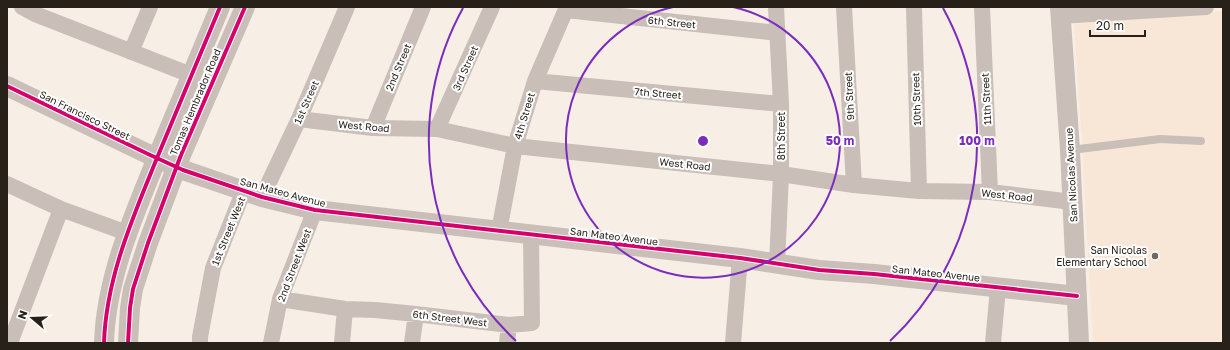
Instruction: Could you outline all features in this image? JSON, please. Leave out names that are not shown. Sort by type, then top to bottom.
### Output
[{"type":"street","points":[[22,7],[35,14],[191,75]]},
{"type":"street","points":[[131,52],[150,7]]},
{"type":"street","name":"Tomas Hembrador Road","points":[[104,343],[111,285],[127,233],[220,7]]},
{"type":"street","name":"Tomas Hembrador Road","points":[[128,343],[130,308],[134,289],[148,243],[177,167],[246,7]]},
{"type":"street","name":"1st Street","points":[[253,193],[299,119],[347,7]]},
{"type":"street","name":"2nd Street","points":[[373,128],[423,7]]},
{"type":"street","name":"3rd Street","points":[[437,129],[492,7]]},
{"type":"street","name":"8th Street","points":[[776,7],[781,104],[781,174],[777,265]]},
{"type":"street","name":"9th Street","points":[[844,7],[854,186]]},
{"type":"street","name":"10th Street","points":[[914,7],[919,191]]},
{"type":"street","name":"11th Street","points":[[982,7],[990,192]]},
{"type":"street","points":[[1060,12],[1206,7]]},
{"type":"street","name":"6th Street","points":[[566,8],[778,33]]},
{"type":"street","name":"4th Street","points":[[498,231],[515,146],[535,81],[566,8]]},
{"type":"street","name":"San Nicolas Avenue","points":[[1060,12],[1070,150],[1079,343]]},
{"type":"street","name":"7th Street","points":[[535,81],[781,104]]},
{"type":"street","name":"San Francisco Street","points":[[7,86],[157,159]]},
{"type":"street","name":"West Road","points":[[299,119],[373,128],[437,129],[515,146],[781,174],[854,186],[919,191],[990,192],[1072,202]]},
{"type":"street","name":"San Mateo Avenue","points":[[157,159],[253,193],[315,210],[740,258],[777,265],[819,270],[874,274],[1076,296]]},
{"type":"street","points":[[7,184],[61,209],[127,233]]},
{"type":"street","name":"1st Street West","points":[[200,343],[213,268],[253,193]]},
{"type":"street","points":[[10,343],[61,209]]},
{"type":"street","name":"2nd Street West","points":[[271,343],[280,298],[315,210]]},
{"type":"street","name":"6th Street West","points":[[280,298],[345,309],[375,310],[509,325],[532,323],[531,234]]},
{"type":"street","points":[[733,343],[740,258]]},
{"type":"street","points":[[993,343],[998,288]]},
{"type":"street","points":[[342,343],[345,309]]},
{"type":"street","points":[[412,343],[416,314]]},
{"type":"street","points":[[507,343],[509,325]]},
{"type":"lane","points":[[1070,150],[1160,139],[1201,141]]},
{"type":"shaded area","name":"San Nicolas Elementary School","points":[[1223,11],[1223,343],[1093,343],[1082,135],[1074,24]]},
{"type":"cycle path","points":[[104,343],[110,295],[122,248],[148,180],[220,7]]},
{"type":"cycle path","points":[[128,343],[130,308],[133,289],[148,243],[181,155],[245,7]]},
{"type":"cycle path","points":[[7,86],[183,170],[262,197],[315,210],[740,258],[819,270],[874,274],[1077,296]]},
{"type":"place","name":"San Nicolas Elementary School","points":[[1155,256]]}]
